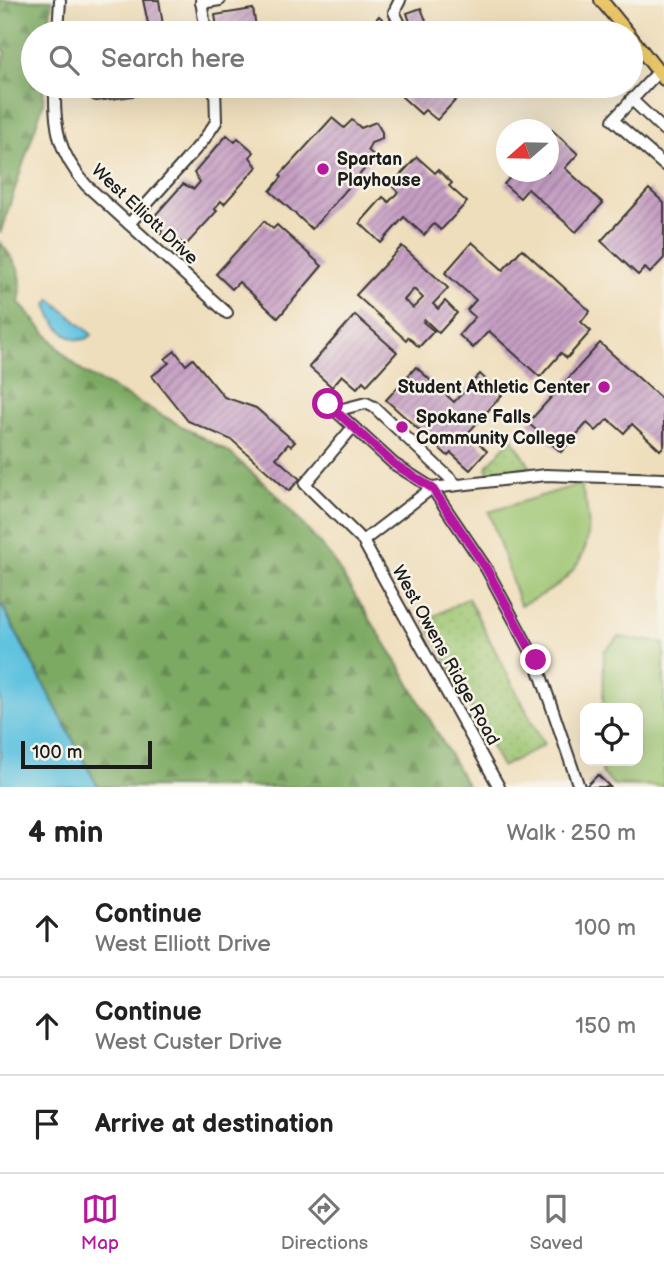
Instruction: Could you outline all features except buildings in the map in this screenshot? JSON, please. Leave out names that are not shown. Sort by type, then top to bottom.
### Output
[{"type":"main road","points":[[601,0],[618,21]]},
{"type":"main road","points":[[643,53],[661,76]]},
{"type":"street","points":[[59,21],[60,0]]},
{"type":"street","points":[[204,21],[201,1],[218,0]]},
{"type":"street","points":[[398,21],[394,12],[400,0]]},
{"type":"street","points":[[643,90],[661,76]]},
{"type":"street","name":"West Elliott Drive","points":[[56,98],[58,137],[66,159],[86,185],[227,313]]},
{"type":"street","points":[[129,224],[203,141],[216,122],[215,98]]},
{"type":"street","points":[[664,130],[631,99],[613,120],[664,165]]},
{"type":"street","points":[[457,485],[374,407],[366,403],[331,407],[394,464],[432,488],[486,568],[536,660],[579,787]]},
{"type":"street","name":"West Owens Ridge Road","points":[[353,427],[305,484],[363,541],[499,787]]},
{"type":"street","points":[[363,541],[432,488],[546,475],[664,479]]},
{"type":"green space","points":[[0,0],[52,0],[49,21],[21,21],[21,98],[43,98],[43,104],[0,234],[0,72],[6,51],[0,48]]},
{"type":"green space","points":[[0,242],[19,270],[19,303],[65,355],[83,372],[229,452],[279,497],[331,557],[400,667],[468,787],[98,787],[0,601]]},
{"type":"green space","points":[[512,438],[531,468],[488,474],[487,466]]},
{"type":"green space","points":[[580,484],[588,526],[580,559],[571,573],[557,585],[520,605],[489,512]]},
{"type":"green space","points":[[468,598],[544,745],[502,767],[425,621]]},
{"type":"green space","points":[[619,637],[664,643],[664,786],[614,785],[602,773],[602,766],[643,766],[643,703],[603,703],[604,651]]},
{"type":"water","points":[[51,299],[92,335],[77,340],[64,333],[47,305]]},
{"type":"water","points":[[0,601],[1,605],[98,787],[0,787]]},
{"type":"place","name":"Spartan Playhouse","points":[[323,169]]},
{"type":"place","name":"Student Athletic Center","points":[[604,387]]},
{"type":"place","name":"Spokane Falls Community College","points":[[402,427]]},
{"type":"route","points":[[328,404],[394,464],[432,488],[486,568],[536,660]]}]
